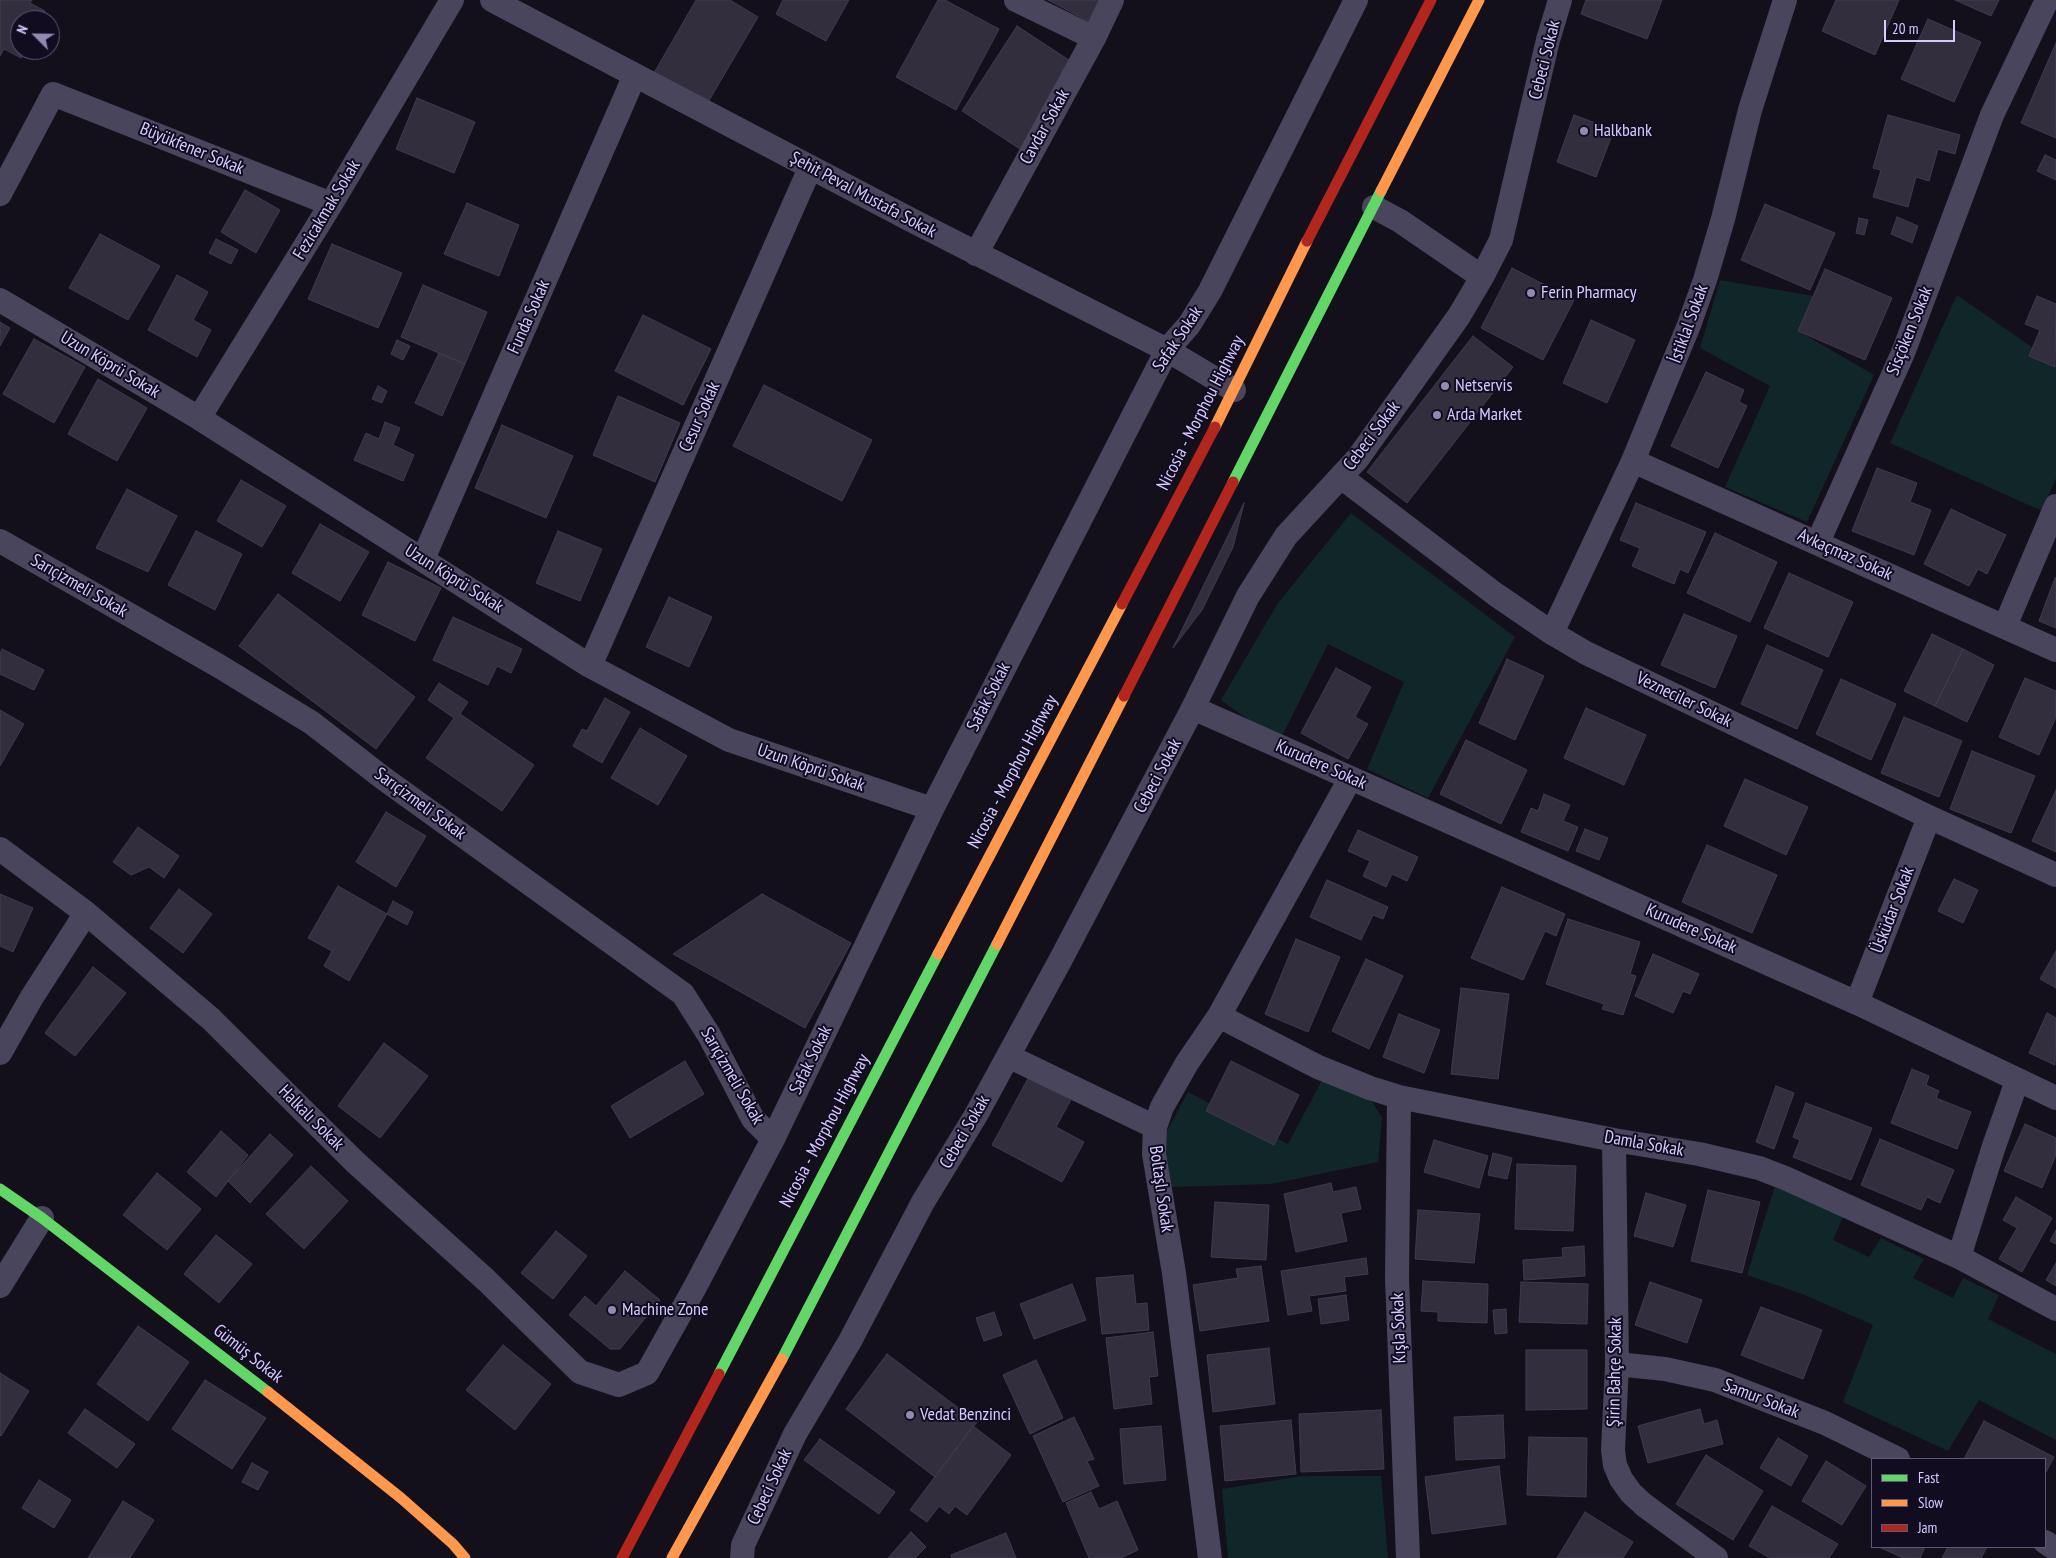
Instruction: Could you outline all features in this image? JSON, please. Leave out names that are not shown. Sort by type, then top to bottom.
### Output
[{"type":"main road","name":"Nicosia - Morphou Highway","points":[[622,1558],[1234,390],[1431,0]]},
{"type":"main road","points":[[672,1558],[762,1398],[915,1105],[1479,0]]},
{"type":"main road","name":"Gümüş Sokak","points":[[0,1189],[42,1218],[239,1369],[401,1498],[453,1544],[465,1558]]},
{"type":"street","name":"Fezicakmak Sokak","points":[[199,418],[331,204],[452,0]]},
{"type":"street","name":"Şehit Peval Mustafa Sokak","points":[[492,0],[810,168],[1167,350],[1234,390]]},
{"type":"street","points":[[1016,0],[1094,38]]},
{"type":"street","name":"Cavdar Sokak","points":[[976,254],[1094,38],[1112,0]]},
{"type":"street","name":"Safak Sokak","points":[[619,1386],[647,1373],[695,1287],[773,1139],[932,809],[1167,350],[1189,326],[1210,291],[1356,0]]},
{"type":"street","name":"Cebeci Sokak","points":[[742,1558],[744,1545],[795,1434],[850,1340],[923,1202],[1008,1056],[1061,959],[1193,708],[1248,596],[1286,536],[1358,458],[1454,324],[1482,277],[1501,240],[1548,40],[1560,0]]},
{"type":"street","name":"İstiklal Sokak","points":[[1552,633],[1633,461],[1670,375],[1705,280],[1750,110],[1785,0]]},
{"type":"street","name":"Sisçöken Sokak","points":[[1818,542],[1903,353],[1992,115],[2047,0]]},
{"type":"street","name":"Funda Sokak","points":[[423,559],[634,75]]},
{"type":"street","name":"Büyükfener Sokak","points":[[0,194],[53,94],[331,204]]},
{"type":"street","name":"Cesur Sokak","points":[[590,666],[810,168]]},
{"type":"street","points":[[1374,207],[1400,221],[1482,277]]},
{"type":"street","name":"Uzun Köprü Sokak","points":[[0,300],[199,418],[590,666],[729,740],[932,809]]},
{"type":"street","name":"Avkaçmaz Sokak","points":[[1633,461],[1818,542],[2056,650]]},
{"type":"street","name":"Vezneciler Sokak","points":[[1341,478],[1495,594],[1552,633],[1586,653],[1929,817],[2056,874]]},
{"type":"street","points":[[2005,626],[2056,506]]},
{"type":"street","name":"Sarıçizmeli Sokak","points":[[0,541],[219,666],[312,723],[383,778],[683,994],[709,1035],[753,1118],[773,1139]]},
{"type":"street","name":"Kurudere Sokak","points":[[1193,708],[1857,1003],[2056,1098]]},
{"type":"street","name":"Boltaşlı Sokak","points":[[1210,1558],[1174,1273],[1154,1154],[1155,1128],[1162,1107],[1187,1063],[1219,1016],[1350,779]]},
{"type":"street","name":"Üsküdar Sokak","points":[[1857,1003],[1929,817]]},
{"type":"street","name":"Halkalı Sokak","points":[[0,849],[86,913],[211,1019],[355,1162],[486,1280],[580,1372],[619,1386]]},
{"type":"street","points":[[0,1053],[32,997],[86,913]]},
{"type":"street","name":"Damla Sokak","points":[[1219,1016],[1318,1067],[1370,1088],[1399,1097],[1614,1140],[1700,1154],[1759,1168],[1959,1256],[2056,1309]]},
{"type":"street","points":[[1008,1056],[1155,1128]]},
{"type":"street","points":[[1959,1256],[2017,1081]]},
{"type":"street","name":"Kışla Sokak","points":[[1399,1097],[1397,1279],[1408,1558]]},
{"type":"street","name":"Şirin Bahçe Sokak","points":[[1614,1140],[1617,1364],[1613,1450],[1615,1465],[1621,1479],[1631,1493],[1644,1505],[1716,1558]]},
{"type":"street","points":[[0,1286],[42,1218]]},
{"type":"street","name":"Samur Sokak","points":[[1617,1364],[1665,1369],[1715,1380],[1825,1423],[1896,1458]]},
{"type":"green space","points":[[1720,280],[1814,296],[1800,332],[1874,375],[1807,522],[1725,487],[1770,386],[1700,348]]},
{"type":"green space","points":[[1957,295],[2056,364],[2056,478],[2042,511],[1890,443]]},
{"type":"green space","points":[[1351,513],[1515,637],[1428,798],[1367,769],[1404,682],[1328,644],[1279,742],[1221,700],[1278,603]]},
{"type":"green space","points":[[1322,1080],[1372,1101],[1382,1118],[1378,1162],[1271,1184],[1171,1187],[1163,1149],[1166,1133],[1188,1092],[1288,1144]]},
{"type":"green space","points":[[1775,1186],[1844,1215],[1833,1240],[1869,1257],[1881,1238],[1924,1259],[1913,1278],[1953,1298],[1963,1278],[1999,1295],[1988,1319],[2056,1354],[2056,1440],[1979,1400],[1948,1451],[1843,1402],[1873,1325],[1805,1295],[1747,1275]]},
{"type":"green space","points":[[1302,1476],[1381,1476],[1388,1558],[1228,1558],[1222,1489]]},
{"type":"building","points":[[0,0],[32,0],[30,3],[43,10],[10,10],[10,52],[4,49],[0,56]]},
{"type":"building","points":[[696,0],[730,0],[758,17],[707,104],[654,73]]},
{"type":"building","points":[[783,0],[849,0],[826,41],[776,14]]},
{"type":"building","points":[[938,0],[945,0],[999,29],[956,110],[896,77]]},
{"type":"building","points":[[1048,0],[1099,0],[1088,21]]},
{"type":"building","points":[[1586,0],[1662,0],[1647,39],[1581,14]]},
{"type":"building","points":[[1836,0],[1899,0],[1875,55],[1822,31]]},
{"type":"building","points":[[1955,0],[1999,0],[1991,16]]},
{"type":"building","points":[[1928,19],[1981,42],[1954,102],[1901,79]]},
{"type":"building","points":[[1017,26],[1075,64],[1020,149],[962,111]]},
{"type":"building","points":[[2056,43],[2056,138],[2021,123]]},
{"type":"building","points":[[417,98],[475,122],[454,173],[396,149]]},
{"type":"building","points":[[1574,115],[1614,130],[1596,177],[1557,162]]},
{"type":"building","points":[[1888,115],[1960,135],[1955,154],[1938,149],[1929,181],[1916,177],[1908,207],[1873,197],[1881,170],[1873,168]]},
{"type":"building","points":[[2045,155],[2056,160],[2056,180],[2037,171]]},
{"type":"building","points":[[245,190],[280,210],[256,253],[221,232]]},
{"type":"building","points":[[467,203],[519,225],[499,276],[444,254]]},
{"type":"building","points":[[1765,204],[1835,233],[1810,290],[1741,260]]},
{"type":"building","points":[[1897,217],[1918,226],[1912,243],[1891,234]]},
{"type":"building","points":[[1859,218],[1868,220],[1864,235],[1856,233]]},
{"type":"building","points":[[100,234],[160,266],[128,320],[69,288]]},
{"type":"building","points":[[216,239],[238,250],[231,264],[209,253]]},
{"type":"building","points":[[332,244],[402,273],[378,328],[308,299]]},
{"type":"building","points":[[1512,268],[1574,300],[1543,360],[1481,328]]},
{"type":"building","points":[[1825,269],[1892,298],[1865,360],[1798,331]]},
{"type":"building","points":[[177,275],[208,292],[193,320],[211,330],[197,357],[148,330]]},
{"type":"building","points":[[423,285],[487,312],[465,364],[401,337]]},
{"type":"building","points":[[2037,296],[2056,304],[2055,367],[2029,356],[2040,330],[2025,324]]},
{"type":"building","points":[[643,315],[711,349],[683,405],[615,371]]},
{"type":"building","points":[[1591,320],[1635,340],[1607,403],[1563,383]]},
{"type":"building","points":[[0,322],[10,328],[0,346]]},
{"type":"building","points":[[1473,336],[1513,367],[1407,503],[1367,472]]},
{"type":"building","points":[[34,339],[85,367],[54,423],[3,394]]},
{"type":"building","points":[[397,340],[410,346],[403,360],[391,354]]},
{"type":"building","points":[[439,353],[465,364],[442,416],[415,403]]},
{"type":"building","points":[[1706,372],[1744,390],[1739,402],[1747,406],[1718,468],[1671,446]]},
{"type":"building","points":[[98,379],[147,408],[117,461],[68,434]]},
{"type":"building","points":[[764,385],[872,440],[842,501],[733,446]]},
{"type":"building","points":[[378,386],[387,391],[382,403],[372,399]]},
{"type":"building","points":[[618,396],[680,423],[655,482],[593,455]]},
{"type":"building","points":[[385,422],[400,428],[393,445],[414,455],[403,481],[354,460],[366,433],[379,439]]},
{"type":"building","points":[[502,425],[573,456],[546,518],[475,488]]},
{"type":"building","points":[[1877,468],[1917,483],[1910,502],[1931,510],[1914,555],[1852,531]]},
{"type":"building","points":[[241,480],[286,506],[262,547],[217,521]]},
{"type":"building","points":[[127,489],[177,516],[148,572],[96,548]]},
{"type":"building","points":[[1244,503],[1233,547],[1202,610],[1173,648]]},
{"type":"building","points":[[1636,503],[1706,532],[1688,573],[1680,569],[1674,584],[1632,566],[1640,548],[1620,540]]},
{"type":"building","points":[[1951,509],[2006,535],[1987,574],[1978,569],[1969,586],[1924,564]]},
{"type":"building","points":[[320,524],[369,552],[340,601],[292,573]]},
{"type":"building","points":[[196,531],[242,554],[215,610],[168,585]]},
{"type":"building","points":[[558,531],[602,549],[580,601],[536,583]]},
{"type":"building","points":[[1715,533],[1777,562],[1750,622],[1687,593]]},
{"type":"building","points":[[388,562],[441,588],[415,641],[362,615]]},
{"type":"building","points":[[1789,573],[1853,602],[1828,657],[1764,628]]},
{"type":"building","points":[[2056,578],[2056,628],[2039,621]]},
{"type":"building","points":[[278,594],[415,697],[376,749],[239,646]]},
{"type":"building","points":[[669,597],[712,617],[689,667],[646,647]]},
{"type":"building","points":[[1684,614],[1737,636],[1715,688],[1661,665]]},
{"type":"building","points":[[453,617],[522,649],[511,673],[497,666],[488,685],[433,660]]},
{"type":"building","points":[[1932,634],[1963,649],[1935,706],[1904,691]]},
{"type":"building","points":[[1767,645],[1823,670],[1797,729],[1741,704]]},
{"type":"building","points":[[2,649],[44,670],[34,690],[0,674],[0,654]]},
{"type":"building","points":[[1963,649],[1994,665],[1967,722],[1935,706]]},
{"type":"building","points":[[1507,659],[1544,676],[1515,740],[1479,723]]},
{"type":"building","points":[[1336,668],[1371,687],[1355,717],[1368,724],[1348,759],[1301,733]]},
{"type":"building","points":[[2025,678],[2056,691],[2056,717],[2039,755],[1999,737]]},
{"type":"building","points":[[1841,679],[1896,704],[1871,760],[1816,734]]},
{"type":"building","points":[[439,683],[468,702],[460,714],[534,765],[502,811],[426,758],[454,718],[428,700]]},
{"type":"building","points":[[605,698],[630,712],[602,763],[573,746],[582,729],[587,731]]},
{"type":"building","points":[[1586,708],[1646,735],[1624,785],[1564,758]]},
{"type":"building","points":[[0,710],[24,724],[0,766]]},
{"type":"building","points":[[1904,717],[1962,741],[1939,797],[1881,773]]},
{"type":"building","points":[[640,728],[687,756],[658,805],[611,778]]},
{"type":"building","points":[[1466,740],[1527,770],[1501,824],[1440,794]]},
{"type":"building","points":[[1972,751],[2035,776],[2011,833],[1950,809]]},
{"type":"building","points":[[1745,779],[1808,807],[1786,855],[1724,826]]},
{"type":"building","points":[[2056,790],[2056,852],[2032,841]]},
{"type":"building","points":[[1544,794],[1570,805],[1563,821],[1578,827],[1568,851],[1521,832],[1531,808],[1538,811]]},
{"type":"building","points":[[386,812],[426,836],[396,887],[356,862]]},
{"type":"building","points":[[138,827],[179,856],[164,878],[149,867],[131,875],[113,862]]},
{"type":"building","points":[[1585,829],[1608,838],[1599,860],[1576,851]]},
{"type":"building","points":[[1358,830],[1418,857],[1407,881],[1392,874],[1386,887],[1363,876],[1370,861],[1348,851]]},
{"type":"building","points":[[1707,845],[1777,875],[1752,933],[1682,902]]},
{"type":"building","points":[[1954,879],[1978,890],[1963,923],[1938,911]]},
{"type":"building","points":[[1327,880],[1388,907],[1383,919],[1373,915],[1361,940],[1310,917]]},
{"type":"building","points":[[338,886],[387,914],[349,981],[324,966],[332,951],[308,938]]},
{"type":"building","points":[[1502,887],[1565,914],[1556,936],[1545,931],[1523,980],[1471,958]]},
{"type":"building","points":[[179,889],[212,914],[183,953],[150,928]]},
{"type":"building","points":[[0,894],[33,908],[13,952],[0,946]]},
{"type":"building","points":[[762,894],[851,943],[805,1028],[673,954]]},
{"type":"building","points":[[393,901],[413,912],[407,925],[387,914]]},
{"type":"building","points":[[1568,919],[1640,942],[1630,974],[1636,976],[1623,1015],[1602,1009],[1604,1004],[1546,984]]},
{"type":"building","points":[[1296,939],[1340,957],[1308,1032],[1265,1014]]},
{"type":"building","points":[[2056,951],[2056,988],[2040,979]]},
{"type":"building","points":[[1653,954],[1699,974],[1690,994],[1683,991],[1673,1013],[1635,996]]},
{"type":"building","points":[[1366,959],[1403,976],[1369,1049],[1332,1031]]},
{"type":"building","points":[[93,967],[126,993],[75,1056],[45,1033]]},
{"type":"building","points":[[1461,988],[1509,994],[1498,1079],[1451,1074]]},
{"type":"building","points":[[2047,1013],[2056,1018],[2055,1065],[2029,1053]]},
{"type":"building","points":[[1399,1014],[1440,1030],[1424,1073],[1383,1057]]},
{"type":"building","points":[[384,1043],[428,1076],[380,1138],[338,1106]]},
{"type":"building","points":[[685,1061],[704,1094],[630,1138],[611,1106]]},
{"type":"building","points":[[1231,1061],[1299,1095],[1274,1145],[1206,1111]]},
{"type":"building","points":[[1912,1069],[1929,1076],[1926,1085],[1939,1091],[1936,1098],[1971,1112],[1957,1149],[1891,1123]]},
{"type":"building","points":[[1031,1073],[1073,1096],[1056,1127],[1084,1142],[1062,1182],[992,1145]]},
{"type":"building","points":[[1776,1086],[1794,1093],[1774,1149],[1756,1142]]},
{"type":"building","points":[[1806,1103],[1872,1128],[1851,1180],[1793,1157],[1800,1140],[1793,1137]]},
{"type":"building","points":[[2025,1124],[2056,1138],[2056,1155],[2042,1188],[2004,1171]]},
{"type":"building","points":[[221,1131],[248,1155],[216,1197],[187,1172]]},
{"type":"building","points":[[270,1134],[293,1155],[250,1203],[228,1181]]},
{"type":"building","points":[[1880,1139],[1954,1170],[1940,1203],[1927,1197],[1921,1210],[1861,1185]]},
{"type":"building","points":[[1434,1140],[1488,1156],[1479,1188],[1424,1172]]},
{"type":"building","points":[[1493,1153],[1512,1158],[1507,1179],[1488,1175]]},
{"type":"building","points":[[1517,1164],[1576,1166],[1573,1231],[1515,1229]]},
{"type":"building","points":[[311,1166],[348,1201],[304,1249],[266,1214]]},
{"type":"building","points":[[157,1173],[201,1209],[167,1250],[123,1215]]},
{"type":"building","points":[[1331,1183],[1333,1192],[1356,1187],[1361,1209],[1341,1213],[1347,1241],[1296,1252],[1284,1194]]},
{"type":"building","points":[[1708,1190],[1760,1202],[1742,1273],[1691,1261]]},
{"type":"building","points":[[1646,1193],[1686,1205],[1673,1247],[1634,1236]]},
{"type":"building","points":[[2016,1197],[2052,1218],[2022,1272],[1999,1259],[2017,1228],[2003,1220]]},
{"type":"building","points":[[1215,1202],[1269,1205],[1266,1260],[1211,1257]]},
{"type":"building","points":[[1418,1210],[1480,1214],[1474,1263],[1415,1259]]},
{"type":"building","points":[[2056,1230],[2056,1244],[2050,1241]]},
{"type":"building","points":[[556,1231],[587,1256],[553,1299],[521,1273]]},
{"type":"building","points":[[216,1235],[252,1264],[219,1303],[184,1274]]},
{"type":"building","points":[[1584,1246],[1585,1276],[1524,1280],[1523,1260],[1563,1257],[1562,1248]]},
{"type":"building","points":[[1366,1258],[1368,1274],[1344,1277],[1346,1291],[1309,1296],[1312,1311],[1288,1315],[1281,1271]]},
{"type":"building","points":[[2056,1263],[2056,1286],[2046,1280]]},
{"type":"building","points":[[1261,1266],[1269,1321],[1200,1331],[1193,1285],[1238,1278],[1236,1269]]},
{"type":"building","name":"Machine Zone","points":[[625,1271],[660,1300],[620,1349],[610,1349],[569,1315],[585,1296],[596,1306]]},
{"type":"building","points":[[1133,1275],[1136,1304],[1147,1303],[1149,1330],[1102,1334],[1096,1278]]},
{"type":"building","points":[[1423,1281],[1488,1284],[1487,1323],[1438,1321],[1438,1312],[1421,1311]]},
{"type":"building","points":[[1521,1282],[1588,1284],[1587,1324],[1519,1322]]},
{"type":"building","points":[[1650,1282],[1702,1300],[1687,1343],[1635,1325]]},
{"type":"building","points":[[1072,1284],[1086,1320],[1034,1339],[1020,1304]]},
{"type":"building","points":[[1346,1295],[1349,1320],[1321,1324],[1318,1299]]},
{"type":"building","points":[[1761,1307],[1822,1330],[1803,1379],[1741,1355]]},
{"type":"building","points":[[1506,1309],[1507,1333],[1495,1334],[1493,1310]]},
{"type":"building","points":[[994,1312],[1002,1335],[984,1341],[976,1318]]},
{"type":"building","points":[[138,1326],[189,1362],[148,1421],[97,1384]]},
{"type":"building","points":[[1153,1332],[1158,1376],[1149,1377],[1152,1404],[1114,1409],[1106,1338]]},
{"type":"building","points":[[503,1345],[551,1384],[515,1430],[466,1390]]},
{"type":"building","points":[[1269,1348],[1275,1404],[1213,1412],[1207,1355]]},
{"type":"building","points":[[1526,1350],[1587,1350],[1587,1409],[1526,1410]]},
{"type":"building","name":"Vedat Benzinci","points":[[887,1354],[977,1422],[935,1477],[846,1409]]},
{"type":"building","points":[[1036,1360],[1063,1418],[1030,1434],[1003,1375]]},
{"type":"building","points":[[0,1373],[29,1391],[1,1436],[0,1435]]},
{"type":"building","points":[[205,1380],[266,1418],[232,1469],[172,1429]]},
{"type":"building","points":[[85,1409],[135,1444],[117,1468],[68,1433]]},
{"type":"building","points":[[1700,1409],[1704,1424],[1717,1420],[1723,1444],[1648,1463],[1638,1426]]},
{"type":"building","points":[[1381,1410],[1384,1469],[1301,1472],[1299,1414]]},
{"type":"building","points":[[1503,1415],[1505,1458],[1456,1460],[1454,1417]]},
{"type":"building","points":[[1074,1417],[1094,1459],[1087,1461],[1099,1486],[1063,1502],[1033,1436]]},
{"type":"building","points":[[1291,1420],[1296,1474],[1225,1481],[1220,1426]]},
{"type":"building","points":[[1984,1421],[2054,1457],[2046,1472],[2046,1458],[1965,1458]]},
{"type":"building","points":[[973,1426],[1011,1455],[967,1515],[955,1506],[949,1514],[939,1506],[927,1522],[910,1510]]},
{"type":"building","points":[[1161,1426],[1166,1480],[1124,1484],[1120,1429]]},
{"type":"building","points":[[1529,1437],[1587,1438],[1586,1497],[1527,1495]]},
{"type":"building","points":[[1778,1438],[1808,1456],[1791,1486],[1760,1468]]},
{"type":"building","points":[[820,1439],[895,1492],[879,1514],[804,1460]]},
{"type":"building","points":[[1706,1455],[1763,1491],[1733,1540],[1676,1504]]},
{"type":"building","points":[[1826,1461],[1866,1486],[1842,1525],[1802,1501]]},
{"type":"building","points":[[252,1463],[268,1472],[258,1490],[242,1482]]},
{"type":"building","points":[[1499,1466],[1506,1524],[1432,1534],[1425,1477]]},
{"type":"building","points":[[39,1480],[71,1500],[54,1528],[22,1508]]},
{"type":"building","points":[[1091,1492],[1099,1509],[1117,1501],[1138,1550],[1121,1558],[1089,1558],[1066,1503]]},
{"type":"building","points":[[123,1501],[154,1520],[130,1558],[88,1558]]},
{"type":"building","points":[[1772,1506],[1838,1544],[1829,1558],[1770,1558],[1749,1546]]},
{"type":"building","points":[[1585,1512],[1633,1542],[1623,1558],[1557,1558]]},
{"type":"building","points":[[911,1532],[926,1547],[915,1558],[888,1558]]},
{"type":"building","points":[[1006,1533],[1016,1558],[952,1558],[951,1555]]},
{"type":"building","points":[[1881,1548],[1925,1548],[1920,1558],[1903,1558]]},
{"type":"building","points":[[1947,1548],[1986,1548],[1981,1558],[1942,1558]]},
{"type":"traffic: fast","points":[[1233,482],[1381,191]]},
{"type":"traffic: fast","points":[[782,1359],[997,944]]},
{"type":"traffic: fast","points":[[719,1374],[938,954]]},
{"type":"traffic: fast","points":[[0,1189],[42,1218],[268,1392]]},
{"type":"traffic: slow","points":[[1381,191],[1479,0]]},
{"type":"traffic: slow","points":[[1215,427],[1307,241]]},
{"type":"traffic: slow","points":[[938,954],[1122,604]]},
{"type":"traffic: slow","points":[[997,944],[1124,696]]},
{"type":"traffic: slow","points":[[672,1558],[782,1359]]},
{"type":"traffic: slow","points":[[268,1392],[401,1498],[453,1544],[465,1558]]},
{"type":"traffic: jam","points":[[1307,241],[1431,0]]},
{"type":"traffic: jam","points":[[1122,604],[1215,427]]},
{"type":"traffic: jam","points":[[1124,696],[1233,482]]},
{"type":"traffic: jam","points":[[622,1558],[719,1374]]},
{"type":"place","name":"Halkbank","points":[[1584,131]]},
{"type":"place","name":"Ferin Pharmacy","points":[[1531,293]]},
{"type":"place","name":"Netservis","points":[[1445,386]]},
{"type":"place","name":"Arda Market","points":[[1437,415]]},
{"type":"place","name":"Machine Zone","points":[[612,1310]]},
{"type":"place","name":"Vedat Benzinci","points":[[910,1415]]}]
